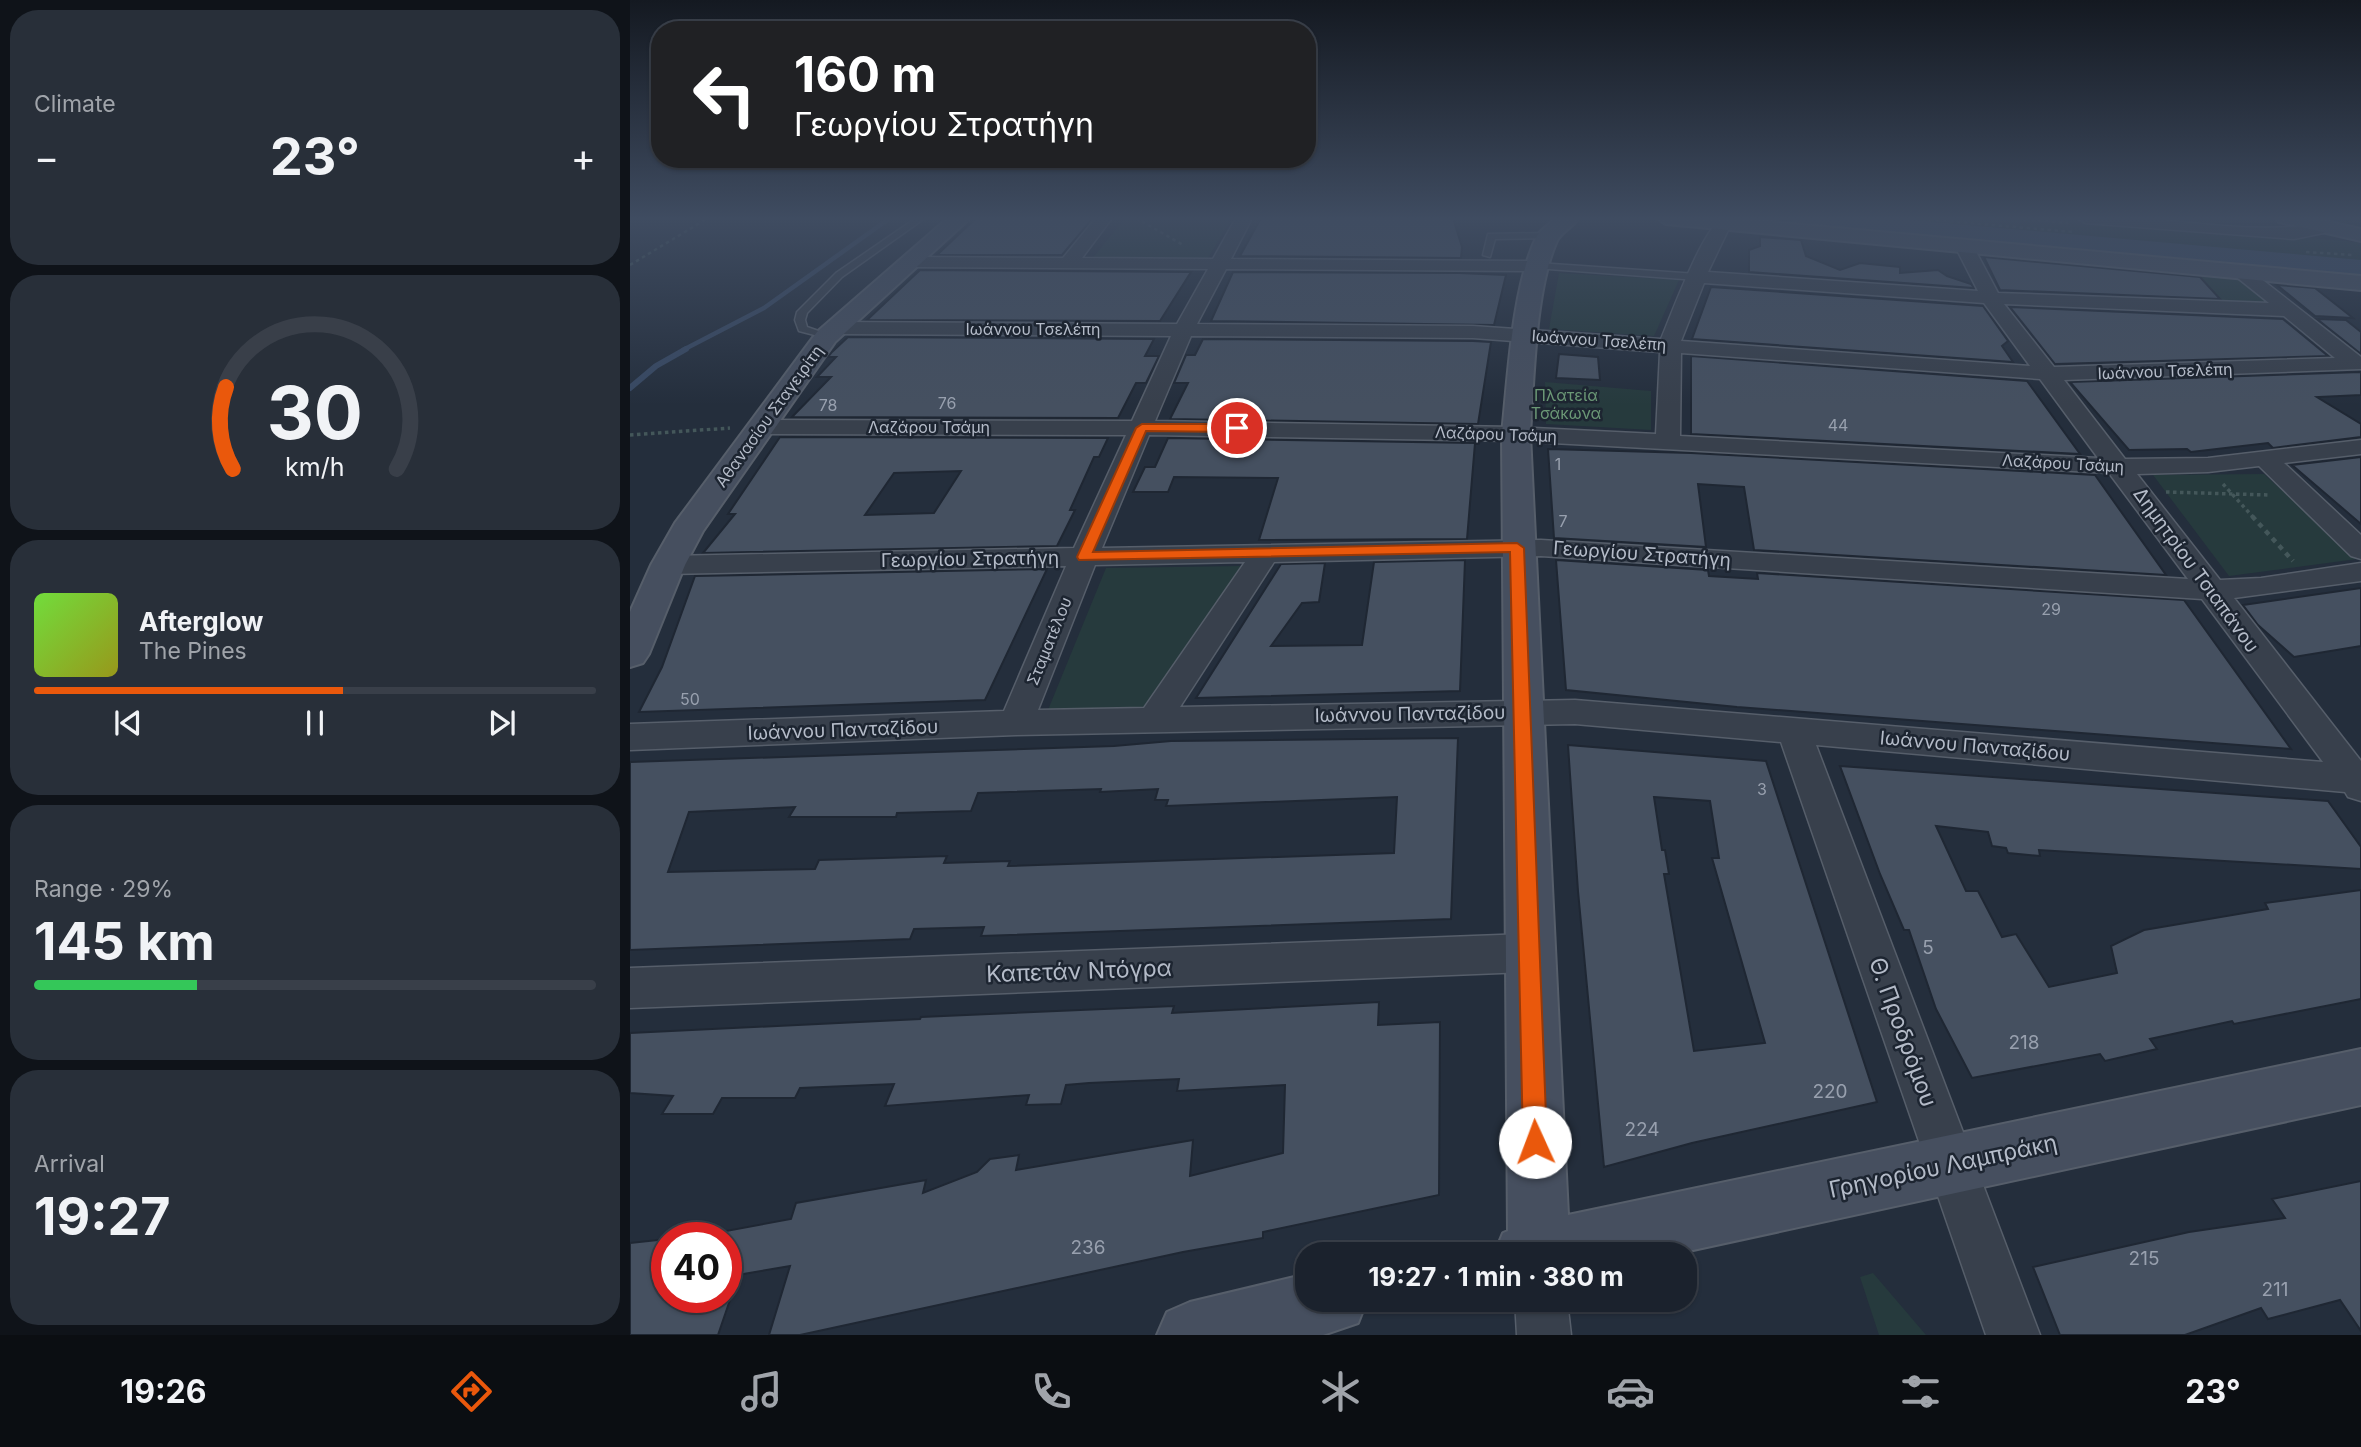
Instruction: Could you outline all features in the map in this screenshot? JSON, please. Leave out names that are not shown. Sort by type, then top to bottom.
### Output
[{"type":"street","name":"Αθανασίου Σταγειρίτη","points":[[630,654],[668,565],[687,530],[831,333],[890,280]]},
{"type":"street","name":"Σταματέλου","points":[[1016,723],[1084,557],[1184,330],[1211,280]]},
{"type":"street","points":[[1535,1242],[1516,434],[1525,334],[1538,280]]},
{"type":"street","points":[[1668,440],[1671,345],[1695,280]]},
{"type":"street","points":[[1742,280],[1990,298],[2288,310]]},
{"type":"street","name":"Δημητρίου Τσιαπάνου","points":[[1981,280],[1990,298],[2120,467],[2208,590],[2358,783]]},
{"type":"street","points":[[2251,280],[2358,363]]},
{"type":"street","points":[[2334,280],[2361,283]]},
{"type":"street","name":"Ιωάννου Τσελέπη","points":[[831,333],[1184,330],[1525,334],[2048,374],[2358,363]]},
{"type":"street","name":"Λαζάρου Τσάμη","points":[[760,427],[1142,428],[1516,434],[1668,440],[2120,467],[2208,465],[2361,447]]},
{"type":"street","points":[[2263,457],[2361,550]]},
{"type":"street","name":"Γεωργίου Στρατήγη","points":[[668,565],[1517,548],[2208,590],[2261,587],[2361,572]]},
{"type":"street","points":[[1154,720],[1266,553]]},
{"type":"street","name":"Ιωάννου Πανταζίδου","points":[[630,737],[1016,723],[1575,712],[1793,729],[2358,783]]},
{"type":"street","name":"Θ. Προδρόμου","points":[[1793,729],[2013,1335]]},
{"type":"street","name":"Καπετάν Ντόγρα","points":[[630,988],[1528,953]]},
{"type":"street","name":"Γρηγορίου Λαμπράκη","points":[[1631,1242],[1951,1164],[2361,1077]]},
{"type":"street","points":[[1190,1335],[1295,1310]]},
{"type":"street","points":[[1541,1312],[1544,1335]]},
{"type":"lane","points":[[831,333],[803,329],[800,320],[802,312],[834,280]]},
{"type":"path","points":[[630,435],[760,427]]},
{"type":"path","points":[[2215,474],[2298,567]]},
{"type":"path","points":[[2137,491],[2303,495]]},
{"type":"green space","points":[[1558,280],[1679,280],[1654,336],[1549,329]]},
{"type":"green space","points":[[2193,280],[2246,280],[2281,306],[2211,302]]},
{"type":"green space","name":"Πλατεία Τσάκωνα","points":[[1545,382],[1651,391],[1651,430],[1546,424]]},
{"type":"green space","points":[[2264,474],[2357,559],[2229,576],[2153,475]]},
{"type":"green space","points":[[1242,566],[1145,707],[1048,710],[1106,568]]},
{"type":"green space","points":[[1873,1273],[1926,1335],[1879,1335],[1860,1277]]},
{"type":"building","points":[[909,280],[1186,280],[1160,321],[867,320]]},
{"type":"building","points":[[1229,280],[1505,280],[1494,325],[1211,321]]},
{"type":"building","points":[[1866,280],[1960,280],[1974,288]]},
{"type":"building","points":[[1995,280],[2203,280],[2220,299],[2000,290]]},
{"type":"building","points":[[2277,285],[2315,288],[2353,318],[2315,316]]},
{"type":"building","points":[[1711,287],[1983,306],[2008,341],[2002,346],[2013,362],[1692,339]]},
{"type":"building","points":[[2010,307],[2283,319],[2328,356],[2055,364]]},
{"type":"building","points":[[2317,319],[2346,320],[2361,332],[2361,354]]},
{"type":"building","points":[[848,337],[1154,339],[1145,356],[1159,356],[1146,383],[1136,383],[1118,418],[792,417],[831,377],[817,377],[836,357],[828,357]]},
{"type":"building","points":[[1203,339],[1491,342],[1478,424],[1170,419],[1188,383],[1174,383],[1186,355],[1195,355]]},
{"type":"building","points":[[1559,354],[1598,357],[1600,380],[1556,378]]},
{"type":"building","points":[[1691,356],[2027,381],[2080,454],[1691,434]]},
{"type":"building","points":[[2361,372],[2361,395],[2317,397],[2361,424],[2361,437],[2273,448],[2268,443],[2191,452],[2187,449],[2129,450],[2070,382]]},
{"type":"building","points":[[780,437],[1108,438],[1099,457],[1094,457],[1070,510],[1075,510],[1057,546],[703,553],[735,514],[728,514]],"holes":[[[961,471],[934,513],[865,515],[894,473]]]},
{"type":"building","points":[[1168,438],[1475,443],[1467,539],[1259,540],[1278,478],[1174,477],[1168,492],[1133,492],[1145,467],[1155,467]]},
{"type":"building","points":[[1548,449],[1691,453],[2095,475],[2166,575],[1754,550],[1744,487],[1698,484],[1706,547],[1554,538]]},
{"type":"building","points":[[2361,457],[2361,524],[2292,465]]},
{"type":"building","points":[[1465,560],[1460,691],[1196,698],[1281,564],[1325,563],[1319,602],[1302,603],[1271,646],[1362,645],[1374,562]]},
{"type":"building","points":[[1556,560],[1708,570],[1709,576],[1758,579],[1757,573],[2184,600],[2291,749],[1737,707],[1566,690]]},
{"type":"building","points":[[1047,569],[985,700],[639,712],[662,667],[695,576]]},
{"type":"building","points":[[2361,588],[2361,646],[2294,657],[2258,625],[2243,605]]},
{"type":"building","points":[[1458,738],[1451,919],[981,936],[984,927],[914,929],[910,939],[630,950],[630,762],[1114,746],[1171,741]],"holes":[[[1101,789],[1100,792],[1158,789],[1155,800],[1168,800],[1166,806],[1397,797],[1394,853],[1008,866],[1010,861],[944,863],[947,856],[819,860],[815,869],[668,872],[689,812],[795,807],[789,817],[896,817],[897,813],[971,811],[978,793]]]},
{"type":"building","points":[[1568,745],[1766,761],[1877,1102],[1692,1143],[1604,1167],[1578,891]],"holes":[[[1654,797],[1710,801],[1719,858],[1712,858],[1765,1043],[1694,1051],[1664,874],[1669,874],[1665,850],[1662,850]]]},
{"type":"building","points":[[1840,766],[2328,801],[2361,847],[2361,869],[2039,850],[2040,856],[2008,853],[2006,848],[1992,846],[1988,832],[1936,826],[1966,891],[1978,891],[2002,937],[2016,934],[2049,987],[2117,973],[2111,946],[2144,930],[2268,909],[2265,903],[2361,890],[2361,999],[2234,1024],[2232,1021],[2150,1039],[2157,1049],[2105,1061],[2100,1054],[1972,1078],[1936,1009],[1909,930],[1904,930],[1880,874]]},
{"type":"building","points":[[1379,1002],[1378,1025],[1440,1022],[1439,1195],[1263,1232],[1263,1238],[1183,1252],[800,1335],[769,1335],[790,1266],[742,1274],[742,1228],[791,1219],[796,1203],[926,1180],[923,1193],[977,1172],[990,1159],[1019,1155],[1016,1170],[1193,1140],[1190,1176],[1283,1153],[1285,1085],[1177,1091],[1179,1079],[1089,1083],[1066,1085],[1061,1104],[1026,1105],[1029,1095],[885,1106],[894,1084],[800,1088],[795,1098],[722,1098],[713,1114],[662,1114],[673,1096],[630,1093],[630,1033],[1174,1006],[1172,1013]]},
{"type":"building","points":[[2361,1181],[2361,1331],[2340,1300],[2268,1319],[2261,1308],[2185,1335],[2060,1335],[2033,1267],[2189,1232],[2285,1218],[2272,1199]]},
{"type":"building","points":[[651,1241],[651,1313],[726,1313],[718,1335],[630,1335],[630,1243]]},
{"type":"waterway","points":[[683,350],[764,308],[803,280]]},
{"type":"waterway","points":[[630,388],[656,366],[686,349]]},
{"type":"route","points":[[1237,428],[1142,428],[1084,557],[1517,548],[1535,1142]]}]
